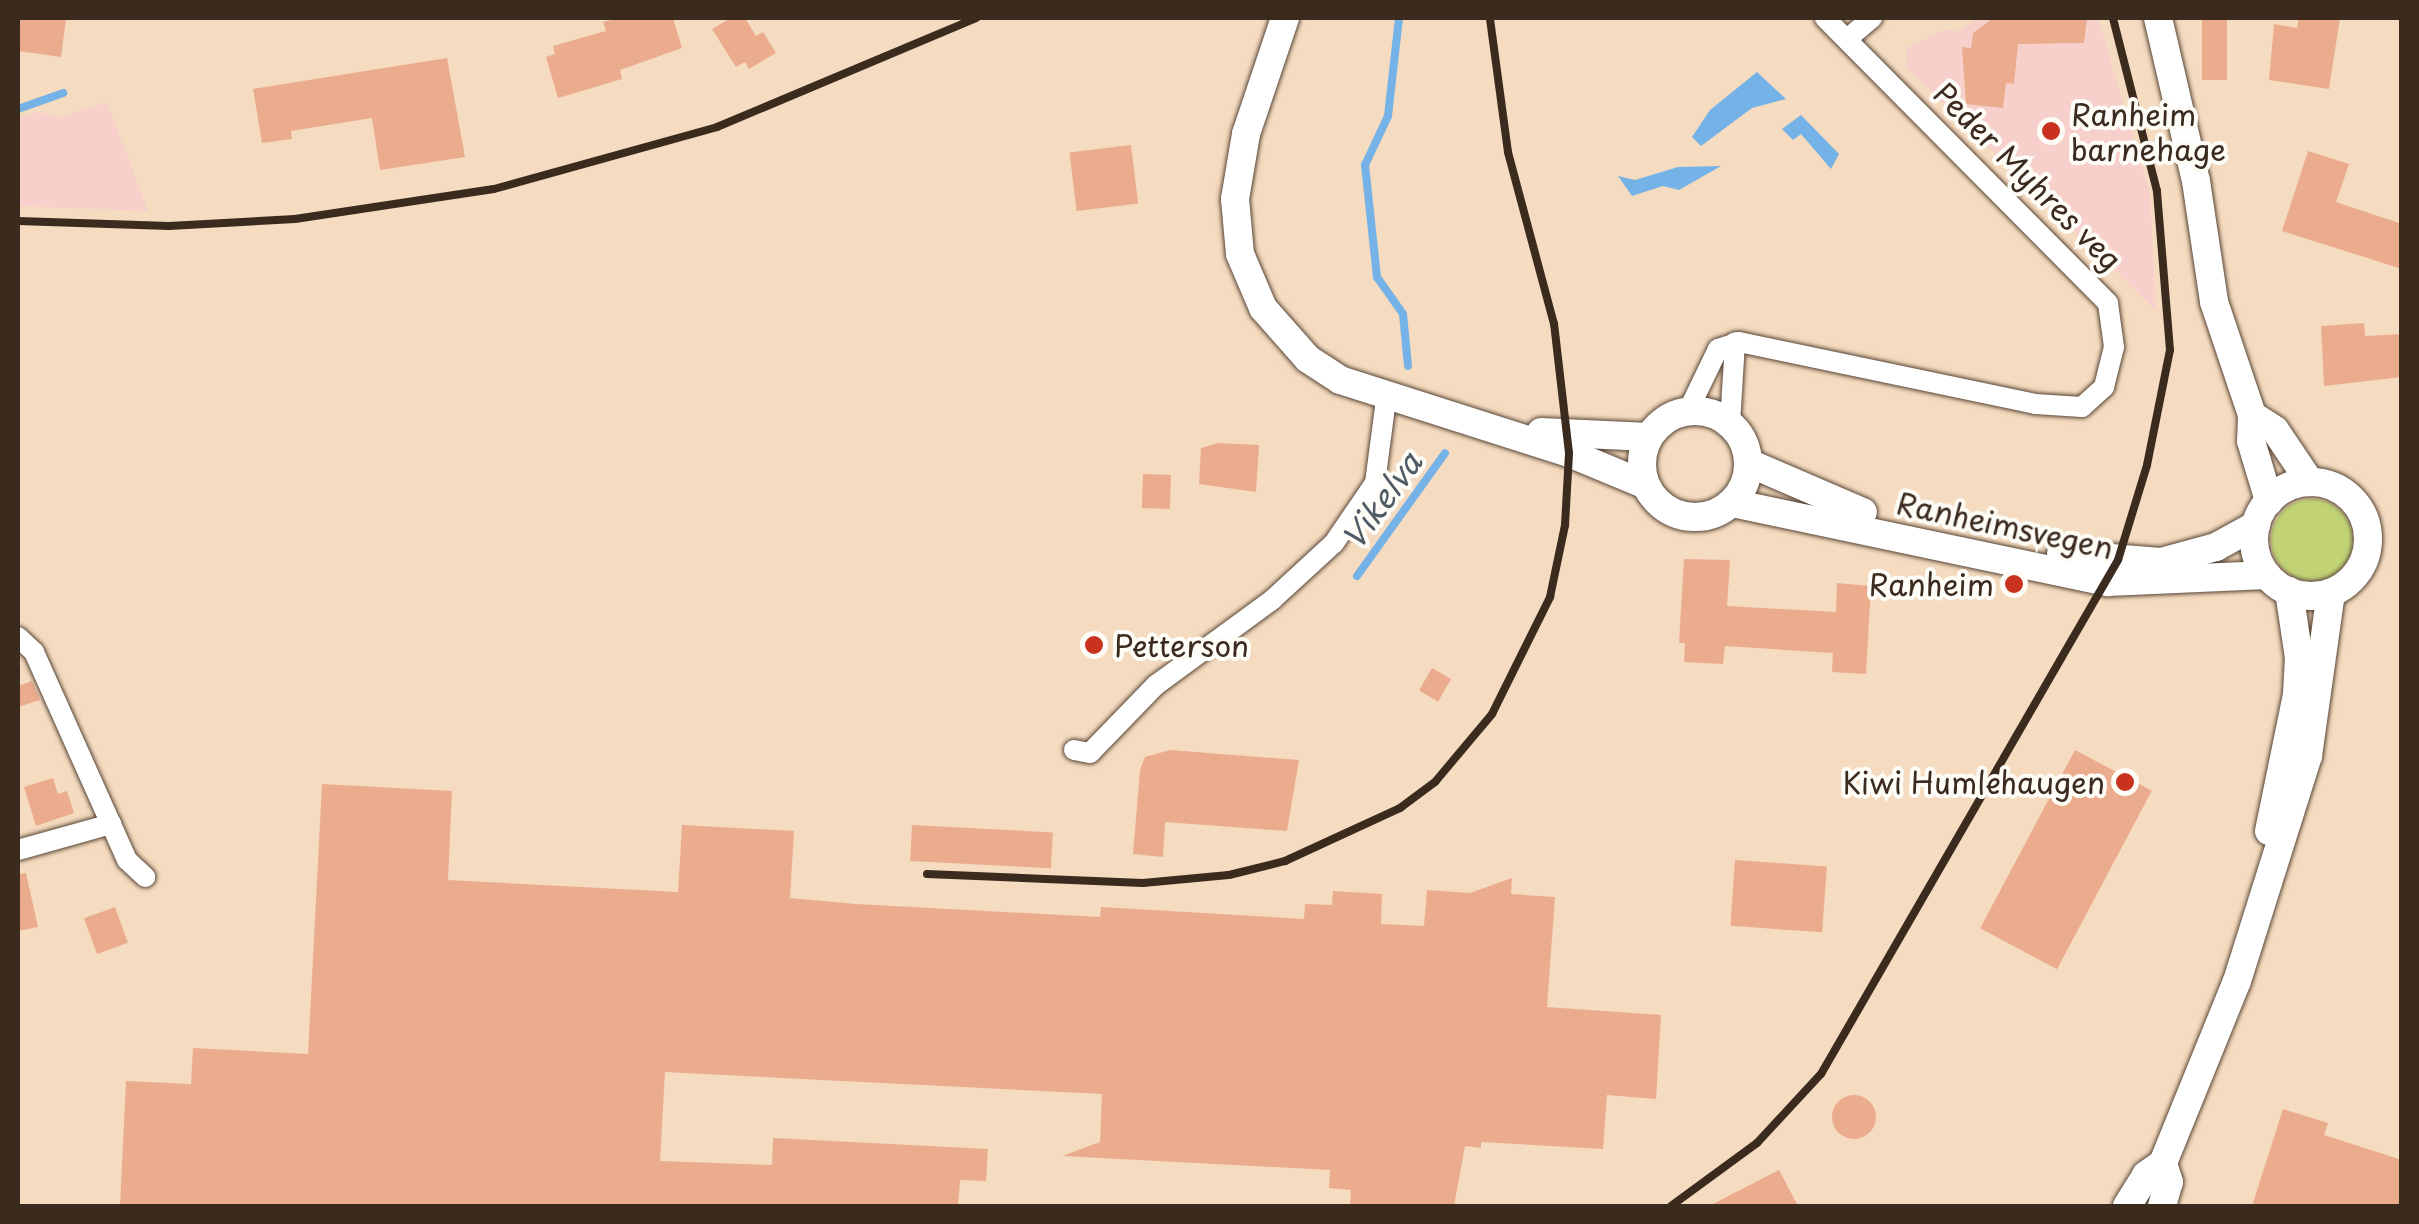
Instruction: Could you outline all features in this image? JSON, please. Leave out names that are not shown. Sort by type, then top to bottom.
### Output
[{"type":"street","points":[[1285,18],[1271,75],[1246,134],[1236,199],[1240,254],[1263,308],[1308,360],[1392,400],[1482,424],[1646,485]]},
{"type":"street","name":"Peder Myhres veg","points":[[1735,342],[2035,404],[2082,407],[2104,387],[2114,347],[2108,303],[1825,18]]},
{"type":"street","points":[[1846,39],[1872,18]]},
{"type":"street","points":[[2158,18],[2196,181],[2214,302],[2252,416],[2251,441],[2262,513],[2256,551],[2278,583],[2299,658],[2268,835],[2271,857]]},
{"type":"street","points":[[1688,411],[1718,348],[1735,342],[1730,424],[1749,463],[1732,503],[1710,516],[1684,517],[1661,505],[1646,485],[1642,461],[1649,437],[1665,420],[1688,411],[1730,424]]},
{"type":"street","points":[[1074,750],[1090,754],[1156,685],[1272,600],[1334,543],[1375,483],[1392,400]]},
{"type":"street","points":[[2252,416],[2275,430],[2310,482],[2341,490],[2368,528],[2357,574],[2331,592],[2278,583]]},
{"type":"street","points":[[1482,424],[1569,436],[1649,437]]},
{"type":"street","name":"Ranheimsvegen","points":[[1749,463],[1837,506],[2116,562],[2184,557],[2262,513]]},
{"type":"street","points":[[2262,513],[2310,482]]},
{"type":"street","name":"Ranheimsvegen","points":[[1732,503],[2108,582],[2278,583]]},
{"type":"street","points":[[2127,1206],[2146,1175],[2164,1163],[2214,1047],[2271,857],[2308,756],[2331,592]]},
{"type":"street","points":[[18,638],[34,652],[128,860],[145,877]]},
{"type":"street","points":[[18,850],[111,824]]},
{"type":"street","points":[[2162,1206],[2169,1182],[2164,1163]]},
{"type":"shaded area","name":"Ranheim barnehage","points":[[1978,18],[2098,18],[2150,194],[2156,311],[1907,68],[1906,48],[1944,30],[1959,31]]},
{"type":"shaded area","points":[[107,102],[148,211],[18,206],[18,118],[37,112],[61,117]]},
{"type":"green space","points":[[2312,499],[2328,502],[2341,511],[2350,524],[2350,556],[2341,569],[2328,578],[2312,581],[2296,578],[2283,569],[2274,556],[2271,540],[2274,524],[2283,511],[2296,502]]},
{"type":"water","points":[[1757,72],[1786,99],[1752,108],[1701,146],[1692,137],[1710,110]]},
{"type":"water","points":[[1801,115],[1839,154],[1831,169],[1801,134],[1793,140],[1782,129]]},
{"type":"water","points":[[1721,166],[1679,190],[1663,186],[1632,196],[1618,176],[1635,180],[1678,167]]},
{"type":"building","points":[[18,18],[66,18],[61,57],[18,51]]},
{"type":"building","points":[[620,18],[673,18],[682,48],[620,70],[622,79],[558,98],[546,57],[555,54],[553,46],[606,31],[603,22]]},
{"type":"building","points":[[731,18],[745,18],[756,36],[763,32],[776,53],[749,69],[745,62],[736,67],[712,29]]},
{"type":"building","points":[[1993,18],[2087,18],[2084,43],[2018,44],[2014,84],[2006,83],[2003,108],[1966,104],[1962,47],[1971,48],[1973,33]]},
{"type":"building","points":[[2202,18],[2227,18],[2227,80],[2202,80]]},
{"type":"building","points":[[2299,18],[2340,18],[2329,89],[2269,80],[2274,24],[2297,28]]},
{"type":"building","points":[[447,58],[465,157],[380,170],[372,118],[291,131],[292,139],[262,143],[253,89]]},
{"type":"building","points":[[1131,145],[1138,204],[1077,211],[1069,153]]},
{"type":"building","points":[[2308,151],[2349,164],[2336,202],[2402,224],[2402,269],[2282,231]]},
{"type":"building","points":[[2364,323],[2365,336],[2402,334],[2402,377],[2324,386],[2321,326]]},
{"type":"building","points":[[1218,443],[1259,445],[1256,492],[1199,484],[1201,448]]},
{"type":"building","points":[[1143,474],[1171,475],[1170,509],[1142,508]]},
{"type":"building","points":[[1684,559],[1730,560],[1727,606],[1836,612],[1837,583],[1871,586],[1866,674],[1832,672],[1833,653],[1725,646],[1723,664],[1684,662],[1685,643],[1679,643]]},
{"type":"building","points":[[1432,668],[1451,679],[1438,702],[1419,691]]},
{"type":"building","points":[[32,681],[40,700],[18,707],[18,686]]},
{"type":"building","points":[[1170,750],[1299,760],[1287,831],[1165,822],[1163,857],[1133,854],[1140,770],[1145,757]]},
{"type":"building","points":[[2075,750],[2152,791],[2057,969],[1980,928]]},
{"type":"building","points":[[53,778],[58,794],[67,791],[74,813],[36,826],[24,787]]},
{"type":"building","points":[[322,784],[452,791],[448,880],[678,892],[682,825],[794,831],[790,898],[856,904],[1100,917],[1101,907],[1304,919],[1305,904],[1332,905],[1333,891],[1382,894],[1381,924],[1424,926],[1427,890],[1470,893],[1512,878],[1511,894],[1555,897],[1547,1007],[1661,1015],[1656,1099],[1607,1095],[1603,1149],[1481,1142],[1481,1148],[1465,1146],[1454,1206],[1350,1206],[1351,1190],[1329,1188],[1330,1170],[1062,1156],[1100,1142],[1102,1094],[665,1072],[660,1161],[772,1165],[773,1138],[988,1149],[986,1181],[960,1180],[958,1206],[120,1206],[126,1081],[191,1084],[193,1048],[308,1054]]},
{"type":"building","points":[[912,825],[1053,832],[1051,868],[910,861]]},
{"type":"building","points":[[1735,860],[1827,866],[1822,932],[1730,926]]},
{"type":"building","points":[[26,873],[38,927],[18,931],[18,874]]},
{"type":"building","points":[[115,907],[128,943],[97,954],[84,918]]},
{"type":"building","points":[[1854,1095],[1869,1102],[1876,1117],[1869,1132],[1854,1139],[1839,1132],[1832,1117],[1839,1102]]},
{"type":"building","points":[[2283,1109],[2328,1123],[2324,1135],[2402,1160],[2402,1206],[2252,1206]]},
{"type":"building","points":[[1779,1170],[1798,1206],[1709,1206]]},
{"type":"waterway","name":"Vikelva","points":[[1399,18],[1388,116],[1365,165],[1377,277],[1403,314],[1408,366]]},
{"type":"waterway","points":[[18,109],[63,93]]},
{"type":"waterway","name":"Vikelva","points":[[1357,576],[1445,453]]},
{"type":"railway","points":[[18,221],[169,226],[295,219],[494,189],[717,127],[976,18]]},
{"type":"railway","points":[[927,874],[1143,883],[1229,875],[1285,861],[1400,808],[1435,782],[1492,714],[1550,597],[1565,525],[1569,453],[1554,324],[1508,152],[1490,18]]},
{"type":"railway","points":[[1671,1206],[1757,1143],[1821,1074],[2118,560],[2147,465],[2170,350],[2157,191],[2113,18]]},
{"type":"place","name":"Ranheim barnehage","points":[[2051,131]]},
{"type":"place","name":"Ranheim","points":[[2014,584]]},
{"type":"place","name":"Petterson","points":[[1094,645]]},
{"type":"place","name":"Kiwi Humlehaugen","points":[[2125,782]]}]
